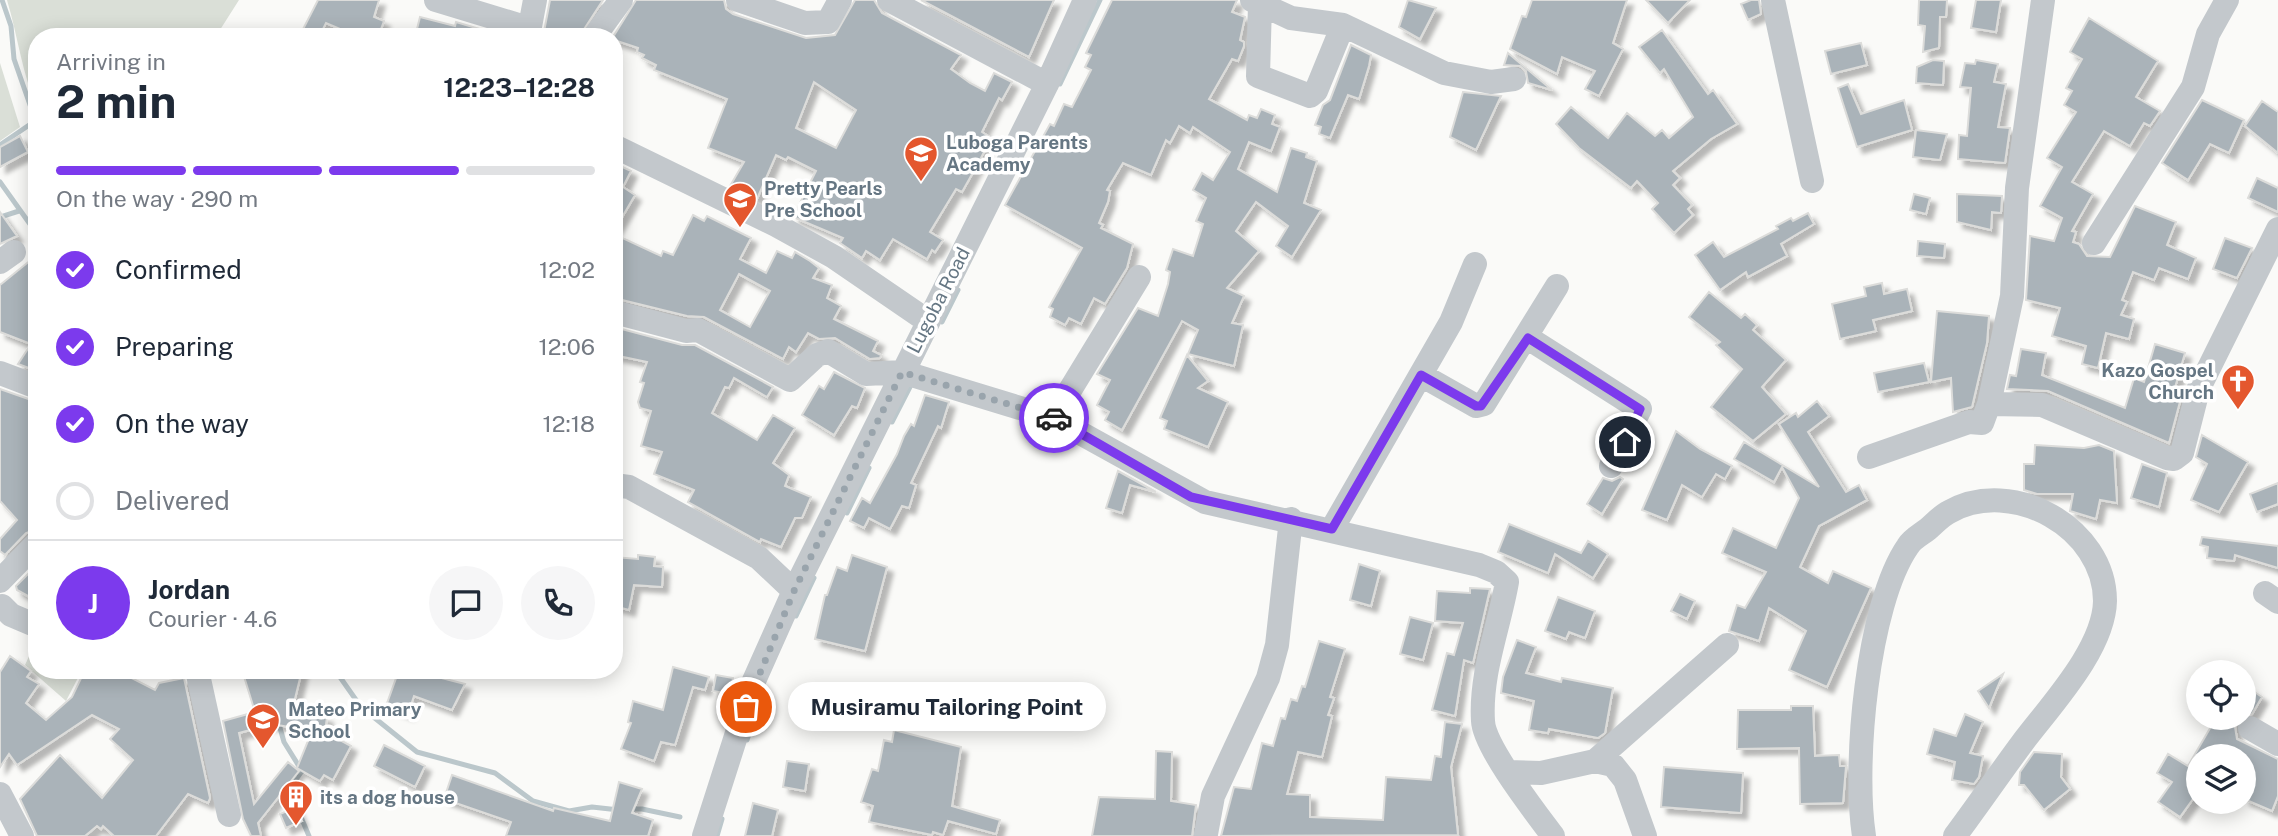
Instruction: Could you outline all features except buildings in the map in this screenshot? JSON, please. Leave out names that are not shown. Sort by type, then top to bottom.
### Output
[{"type":"street","points":[[436,0],[516,28]]},
{"type":"street","points":[[529,28],[535,0]]},
{"type":"street","points":[[601,28],[621,0]]},
{"type":"street","points":[[738,0],[805,23],[828,22],[841,0]]},
{"type":"street","points":[[889,0],[1047,83]]},
{"type":"street","name":"Lugoba Road","points":[[704,836],[754,683],[794,591],[926,320],[1047,83],[1085,0]]},
{"type":"street","points":[[1773,0],[1812,181]]},
{"type":"street","points":[[1869,457],[1969,422],[1982,423],[1989,404],[2012,296],[2017,188],[2043,0]]},
{"type":"street","points":[[2094,243],[2193,87],[2208,34],[2227,0]]},
{"type":"street","points":[[1342,25],[1316,91],[1310,96],[1258,76],[1256,2],[1291,18],[1342,25],[1444,73],[1491,82],[1514,79]]},
{"type":"street","points":[[623,150],[776,225],[834,257],[926,320]]},
{"type":"street","points":[[1989,404],[2042,405],[2167,458],[2177,457],[2182,453],[2198,390],[2278,229]]},
{"type":"street","points":[[1332,529],[1451,321],[1475,264]]},
{"type":"street","points":[[1053,418],[1139,277]]},
{"type":"street","points":[[1421,375],[1476,406],[1481,406],[1528,338],[1557,286]]},
{"type":"street","points":[[623,314],[681,330],[698,330],[790,380],[817,355],[828,351],[866,374],[902,372],[1053,418],[1191,497],[1479,565],[1496,572],[1507,582],[1487,666],[1482,723],[1507,772],[1553,836]]},
{"type":"street","points":[[1528,338],[1640,409],[1611,466]]},
{"type":"street","points":[[0,373],[28,384]]},
{"type":"street","points":[[623,486],[759,558],[794,591]]},
{"type":"street","points":[[1864,836],[1863,718],[1876,637],[1888,590],[1908,545],[1950,511],[1983,502],[2013,501],[2071,527],[2094,558],[2105,601],[2097,631],[2075,675],[1955,836]]},
{"type":"street","points":[[1206,834],[1213,796],[1268,678],[1277,645],[1291,519]]},
{"type":"street","points":[[28,552],[0,580],[1,607],[28,622]]},
{"type":"street","points":[[1595,761],[1727,645]]},
{"type":"street","points":[[199,679],[229,815]]},
{"type":"street","points":[[2254,730],[2278,744]]},
{"type":"street","points":[[1507,772],[1541,773],[1595,761],[1613,765],[1625,780],[1645,836]]},
{"type":"street","points":[[0,794],[22,836]]},
{"type":"shaded area","points":[[7,0],[239,0],[221,28],[28,28],[28,82]]},
{"type":"shaded area","points":[[0,63],[20,127],[0,141]]},
{"type":"shaded area","points":[[41,679],[77,679],[66,701]]},
{"type":"waterway","points":[[2,0],[11,26],[14,59],[28,99]]},
{"type":"waterway","points":[[1060,84],[1100,0]]},
{"type":"waterway","points":[[0,145],[28,126]]},
{"type":"waterway","points":[[0,182],[28,221]]},
{"type":"waterway","points":[[0,217],[19,211]]},
{"type":"waterway","points":[[942,322],[958,290]]},
{"type":"waterway","points":[[892,422],[913,381]]},
{"type":"waterway","points":[[847,513],[869,468]]},
{"type":"waterway","points":[[796,616],[814,578]]},
{"type":"waterway","points":[[341,679],[361,707],[417,752],[495,773],[533,801],[569,811],[592,807],[619,810]]},
{"type":"waterway","points":[[747,740],[754,719]]},
{"type":"waterway","points":[[278,721],[284,742],[302,771],[289,789],[309,836]]},
{"type":"waterway","points":[[629,809],[680,817]]},
{"type":"waterway","points":[[717,836],[722,819]]},
{"type":"way so far","points":[[746,707],[794,591],[902,372],[1054,418]]},
{"type":"place","name":"Luboga Parents Academy","points":[[921,183]]},
{"type":"place","name":"Pretty Pearls Pre School","points":[[740,229]]},
{"type":"place","name":"Kazo Gospel Church","points":[[2238,411]]},
{"type":"place","name":"Musiramu Tailoring Point","points":[[746,707]]},
{"type":"place","name":"Mateo Primary School","points":[[263,750]]},
{"type":"place","name":"its a dog house","points":[[296,827]]},
{"type":"route","points":[[1054,418],[1191,497],[1332,529],[1421,375],[1476,406],[1481,406],[1488,400],[1528,338],[1640,409],[1625,442]]}]
